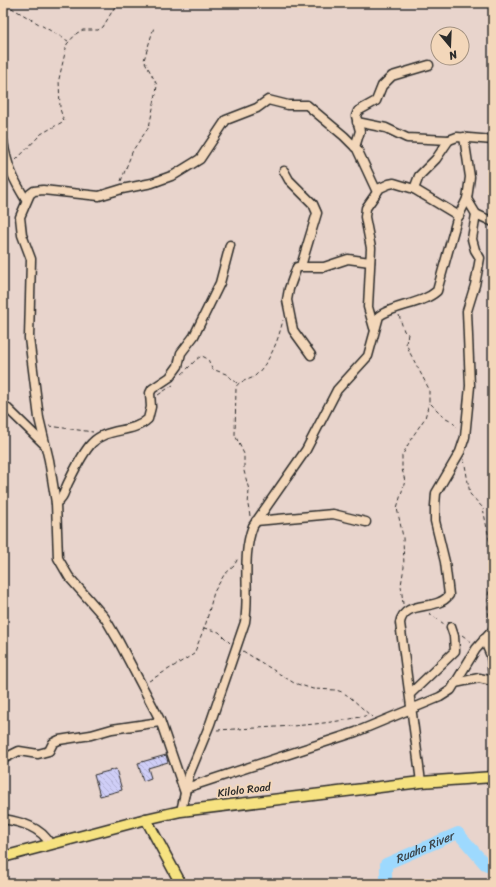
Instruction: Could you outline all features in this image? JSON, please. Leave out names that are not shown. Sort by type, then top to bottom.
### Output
[{"type":"main road","name":"Kilolo Road","points":[[3,857],[181,811],[421,782],[493,777]]},
{"type":"main road","points":[[146,819],[181,884]]},
{"type":"street","points":[[355,147],[360,131],[356,114],[376,101],[382,86],[392,76],[429,65]]},
{"type":"street","points":[[186,791],[160,722],[105,618],[69,576],[58,558],[56,503],[40,425],[29,338],[31,259],[22,235],[20,216],[26,200],[34,191],[42,190],[99,196],[116,190],[152,183],[185,168],[200,159],[226,120],[257,108],[268,100],[288,105],[307,105],[344,136],[355,147],[377,192]]},
{"type":"street","points":[[357,122],[386,128],[407,138],[449,140]]},
{"type":"street","points":[[414,189],[419,176],[436,159],[449,140],[455,137],[493,140]]},
{"type":"street","points":[[181,811],[189,776],[208,730],[245,622],[247,606],[246,555],[248,538],[254,524],[306,450],[336,390],[368,356],[379,316],[388,310],[397,308],[437,291],[443,265],[459,216],[468,198],[470,177],[464,137]]},
{"type":"street","points":[[3,141],[6,166],[14,182],[26,200]]},
{"type":"street","points":[[284,171],[289,180],[313,204],[317,213],[302,266]]},
{"type":"street","points":[[375,330],[368,307],[371,244],[364,217],[366,208],[377,192],[380,188],[389,184],[414,189],[459,216]]},
{"type":"street","points":[[421,782],[400,623],[404,613],[407,610],[444,600],[449,595],[445,562],[435,521],[436,493],[460,452],[466,430],[470,386],[467,311],[475,285],[480,258],[475,250],[472,239],[476,214],[468,198]]},
{"type":"street","points":[[476,214],[493,222]]},
{"type":"street","points":[[56,503],[62,498],[67,484],[85,452],[103,434],[144,423],[148,419],[150,393],[152,389],[175,371],[181,353],[194,336],[220,283],[230,245]]},
{"type":"street","points":[[310,355],[293,330],[287,300],[297,267],[324,267],[348,260],[370,262]]},
{"type":"street","points":[[3,404],[45,444]]},
{"type":"street","points":[[254,524],[333,514],[366,522]]},
{"type":"street","points":[[410,694],[455,651],[454,636],[451,627]]},
{"type":"street","points":[[186,791],[379,723],[446,694],[455,683],[476,649],[493,630]]},
{"type":"street","points":[[455,683],[478,678],[493,679],[491,656],[484,639]]},
{"type":"street","points":[[3,759],[19,751],[38,754],[47,752],[53,744],[59,740],[91,735],[118,728],[160,722]]},
{"type":"street","points":[[3,819],[31,826],[46,836],[50,844]]},
{"type":"path","points":[[6,3],[10,8],[69,41]]},
{"type":"path","points":[[6,166],[41,134],[64,121],[60,109],[59,79],[60,69],[69,41],[73,35],[83,30],[98,30],[103,27],[116,3]]},
{"type":"path","points":[[116,190],[136,146],[146,134],[149,127],[157,88],[145,63],[144,57],[152,39],[154,27]]},
{"type":"path","points":[[238,384],[256,375],[270,358],[275,348],[288,305]]},
{"type":"path","points":[[397,308],[404,331],[408,334],[406,343],[429,389],[429,403],[425,418],[402,456],[402,469],[406,481],[397,508],[403,537],[404,567],[400,585],[404,613]]},
{"type":"path","points":[[180,376],[190,368],[197,358],[202,356],[208,359],[212,369],[231,377],[238,384],[235,435],[244,454],[244,471],[249,490],[248,510],[254,524]]},
{"type":"path","points":[[150,408],[156,397],[171,387],[176,381]]},
{"type":"path","points":[[429,403],[454,425],[466,430]]},
{"type":"path","points":[[40,425],[103,434]]},
{"type":"path","points":[[466,454],[464,461],[470,494],[483,508],[493,559]]},
{"type":"path","points":[[142,686],[176,663],[190,658],[194,654],[204,628],[214,592],[222,578],[234,566],[239,557]]},
{"type":"path","points":[[493,567],[487,591],[486,605],[493,630]]},
{"type":"path","points":[[204,628],[219,632],[237,647],[294,683],[313,689],[336,690],[350,696],[379,723]]},
{"type":"path","points":[[208,730],[320,724],[344,721],[369,714]]},
{"type":"building","points":[[166,755],[168,762],[148,768],[151,778],[143,781],[138,763]]},
{"type":"building","points":[[116,769],[122,790],[100,796],[94,775]]},
{"type":"waterway","name":"Ruaha River","points":[[386,884],[386,864],[458,833],[485,864],[493,868]]}]
